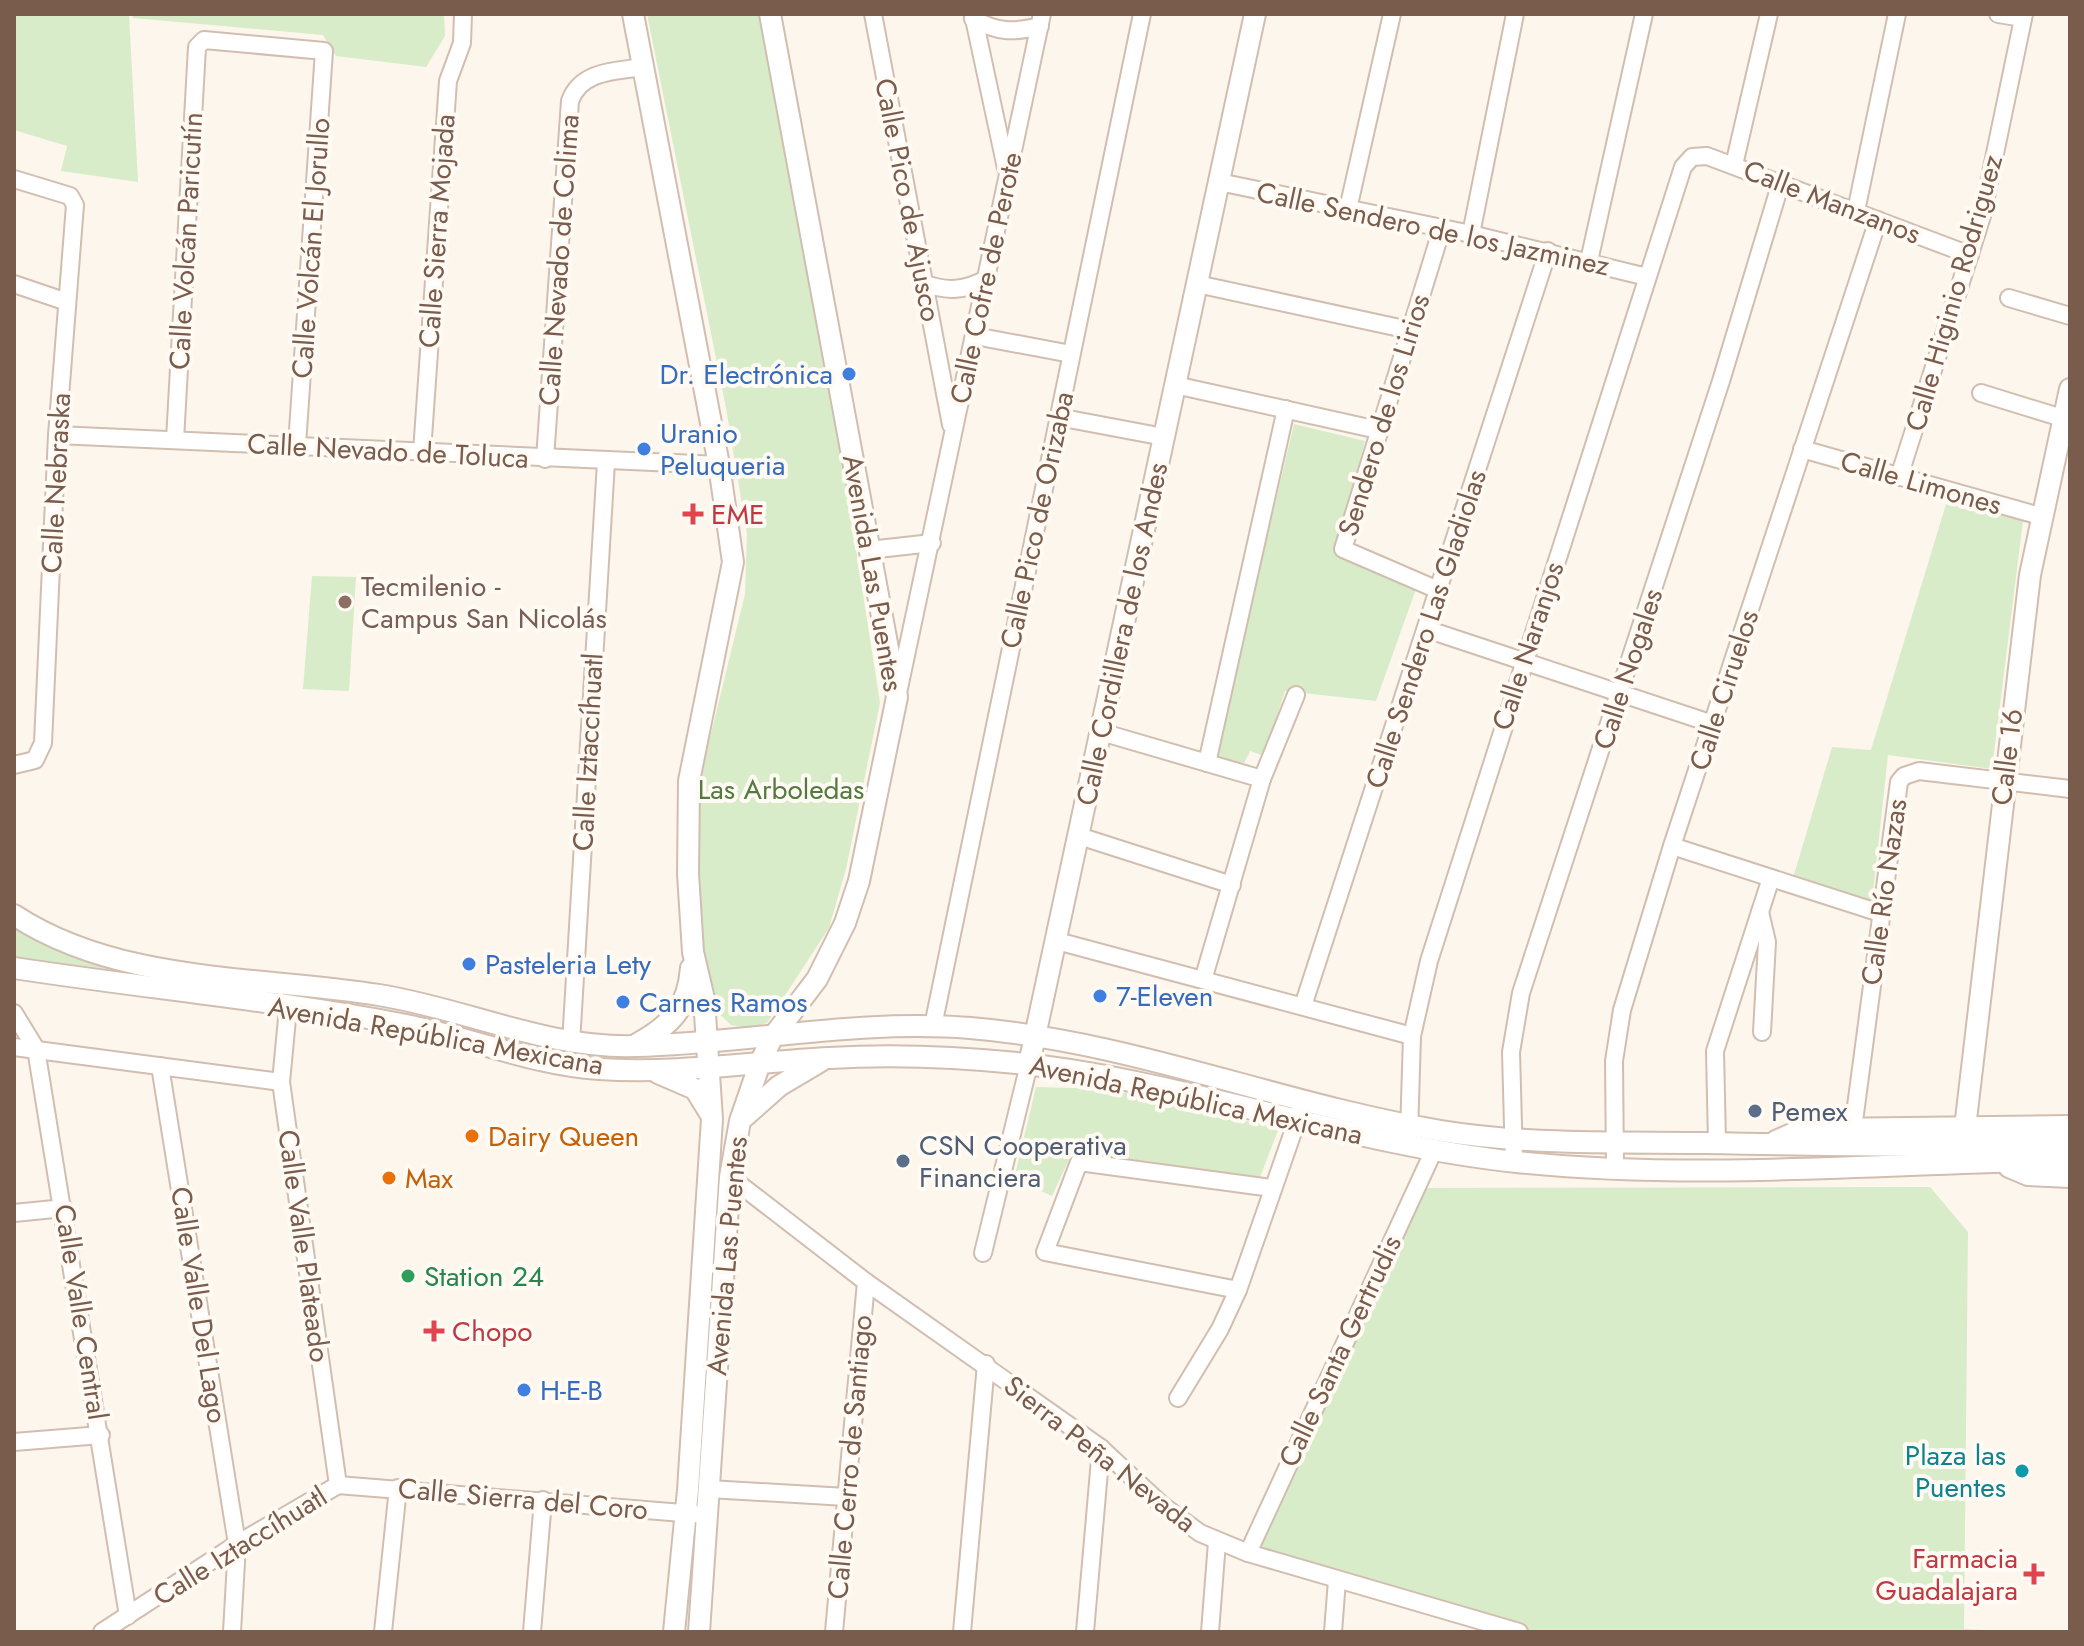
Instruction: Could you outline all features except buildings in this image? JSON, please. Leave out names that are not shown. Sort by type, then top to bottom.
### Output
[{"type":"street","name":"Calle Sierra Mojada","points":[[422,452],[448,81],[463,39],[463,14]]},
{"type":"street","name":"Avenida Las Puentes","points":[[633,14],[719,465],[732,569],[689,781],[688,874],[693,952],[709,1041],[712,1119],[686,1513],[674,1632]]},
{"type":"street","name":"Avenida Las Puentes","points":[[699,1632],[730,1177],[740,1121],[772,1038],[817,979],[845,923],[859,881],[897,697],[770,14]]},
{"type":"street","name":"Calle Pico de Ajusco","points":[[873,14],[953,433]]},
{"type":"street","name":"Calle Pico de Orizaba","points":[[933,1026],[1142,14]]},
{"type":"street","name":"Calle Cordillera de los Andes","points":[[983,1253],[1057,941],[1255,14]]},
{"type":"street","points":[[1348,209],[1392,14]]},
{"type":"street","points":[[1471,234],[1515,14]]},
{"type":"street","points":[[1589,261],[1644,14]]},
{"type":"street","points":[[1734,165],[1769,14]]},
{"type":"street","points":[[1856,211],[1897,14]]},
{"type":"street","points":[[1998,14],[2024,16]]},
{"type":"street","points":[[973,16],[993,30],[1006,32],[1041,20]]},
{"type":"street","points":[[973,16],[1007,174]]},
{"type":"street","name":"Calle Higinio Rodriguez","points":[[1899,477],[1970,255],[2024,16]]},
{"type":"street","name":"Calle Cofre de Perote","points":[[897,697],[1041,20]]},
{"type":"street","name":"Calle Volcán Paricutín","points":[[175,440],[198,42],[204,40],[324,51]]},
{"type":"street","name":"Calle Volcán El Jorullo","points":[[297,445],[324,51]]},
{"type":"street","name":"Calle Nevado de Colima","points":[[545,459],[570,101],[573,91],[600,73],[644,67]]},
{"type":"street","name":"Calle Manzanos","points":[[1692,157],[1707,156],[1734,165],[1970,255]]},
{"type":"street","name":"Calle Naranjos","points":[[1407,1145],[1411,1124],[1412,1036],[1429,961],[1647,277],[1683,167],[1692,157]]},
{"type":"street","name":"Calle Nebraska","points":[[14,179],[75,199],[57,435],[43,743],[38,756],[22,763]]},
{"type":"street","name":"Calle Sendero de los Jazminez","points":[[1219,182],[1548,251],[1647,277]]},
{"type":"street","name":"Calle Nogales","points":[[1514,1162],[1511,1052],[1521,993],[1620,693],[1781,182]]},
{"type":"street","name":"Calle Ciruelos","points":[[1615,1168],[1616,1040],[1672,846],[1878,220]]},
{"type":"street","name":"Sendero de los Lirios","points":[[1438,590],[1343,549],[1442,228]]},
{"type":"street","name":"Calle Sendero Las Gladiolas","points":[[1303,1006],[1548,251]]},
{"type":"street","points":[[923,283],[939,289],[962,289],[988,278]]},
{"type":"street","points":[[14,284],[67,302]]},
{"type":"street","points":[[1197,284],[1409,330]]},
{"type":"street","points":[[2009,298],[2070,316]]},
{"type":"street","points":[[975,336],[1071,354]]},
{"type":"street","points":[[1175,385],[1378,430]]},
{"type":"street","name":"Calle 16","points":[[1965,1128],[2004,781],[2040,516],[2070,389]]},
{"type":"street","points":[[1981,393],[2062,418]]},
{"type":"street","points":[[1207,763],[1286,409]]},
{"type":"street","points":[[1058,417],[1164,437]]},
{"type":"street","name":"Calle Nevado de Toluca","points":[[57,435],[719,465]]},
{"type":"street","name":"Calle Limones","points":[[1802,449],[2040,516]]},
{"type":"street","name":"Calle Iztaccíhuatl","points":[[571,1043],[606,462]]},
{"type":"street","points":[[869,550],[932,543]]},
{"type":"street","points":[[1426,629],[1713,724]]},
{"type":"street","points":[[1203,980],[1262,779],[1296,695]]},
{"type":"street","points":[[1101,732],[1262,779]]},
{"type":"street","name":"Calle Río Nazas","points":[[1853,1129],[1896,792],[1904,776],[1919,771],[2070,789]]},
{"type":"street","points":[[1079,836],[1232,885]]},
{"type":"street","points":[[1672,846],[1880,913]]},
{"type":"street","points":[[1717,1143],[1715,1051],[1771,878]]},
{"type":"street","points":[[1760,912],[1767,942],[1762,1032]]},
{"type":"street","name":"Avenida República Mexicana","points":[[14,915],[49,935],[113,957],[173,970],[381,996],[571,1043],[632,1046],[933,1026],[1035,1036],[1301,1110],[1407,1145],[1514,1162],[1615,1168],[1803,1169],[2002,1163],[2064,1152]]},
{"type":"street","points":[[1057,941],[1412,1036]]},
{"type":"street","points":[[632,1046],[676,1017],[689,988],[693,952]]},
{"type":"street","name":"Avenida República Mexicana","points":[[14,968],[404,1024],[562,1065],[650,1070],[828,1058],[931,1056],[1029,1064],[1301,1110],[1513,1138],[2064,1152]]},
{"type":"street","name":"Calle Valle Plateado","points":[[288,1008],[281,1082],[338,1485]]},
{"type":"street","name":"Calle Valle Central","points":[[14,1013],[36,1049],[128,1616]]},
{"type":"street","points":[[14,1047],[281,1082]]},
{"type":"street","points":[[740,1121],[779,1086],[828,1058]]},
{"type":"street","name":"Calle Valle Del Lago","points":[[160,1066],[237,1544],[232,1632]]},
{"type":"street","points":[[650,1070],[695,1089],[707,1103],[712,1119]]},
{"type":"street","points":[[1178,1398],[1220,1329],[1238,1290],[1301,1110]]},
{"type":"street","name":"Avenida República Mexicana","points":[[1771,1144],[1806,1130],[2070,1126]]},
{"type":"street","name":"Calle Santa Gertrudis","points":[[1248,1553],[1434,1150]]},
{"type":"street","points":[[1238,1290],[1045,1253],[1079,1162],[1272,1188]]},
{"type":"street","name":"Avenida República Mexicana","points":[[2002,1163],[2028,1175],[2070,1177]]},
{"type":"street","name":"Sierra Peña Nevada","points":[[730,1177],[866,1282],[1101,1448],[1162,1505],[1217,1542],[1463,1624],[1519,1632]]},
{"type":"street","points":[[14,1213],[64,1208]]},
{"type":"street","name":"Calle Cerro de Santiago","points":[[834,1632],[866,1282]]},
{"type":"street","points":[[698,1327],[710,1331],[703,1433],[711,1454]]},
{"type":"street","points":[[962,1632],[986,1364]]},
{"type":"street","points":[[14,1442],[101,1435]]},
{"type":"street","points":[[1085,1632],[1101,1448]]},
{"type":"street","name":"Calle Iztaccíhuatl","points":[[102,1632],[237,1544],[338,1485]]},
{"type":"street","name":"Calle Sierra del Coro","points":[[338,1485],[707,1515]]},
{"type":"street","points":[[383,1632],[398,1488]]},
{"type":"street","points":[[709,1489],[846,1497]]},
{"type":"street","points":[[532,1632],[543,1500]]},
{"type":"street","points":[[1210,1632],[1217,1542]]},
{"type":"street","points":[[1333,1632],[1337,1580]]},
{"type":"green space","points":[[14,14],[129,14],[138,182],[61,171],[67,146],[14,130]]},
{"type":"green space","points":[[133,14],[444,14],[445,36],[426,67],[336,56],[323,35],[133,18]]},
{"type":"green space","name":"Las Arboledas","points":[[647,14],[760,14],[840,447],[880,703],[846,869],[829,928],[767,1023],[748,1028],[731,1025],[714,1009],[704,963],[697,849],[700,779],[745,594],[747,534],[726,408]]},
{"type":"green space","points":[[1294,424],[1365,441],[1337,554],[1416,589],[1376,701],[1285,691],[1264,756],[1250,751],[1244,763],[1215,757]]},
{"type":"green space","points":[[1947,501],[2023,521],[1992,769],[1888,755],[1872,902],[1793,878],[1832,747],[1871,750]]},
{"type":"green space","points":[[312,576],[356,577],[349,691],[303,689]]},
{"type":"green space","points":[[14,915],[81,960],[125,970],[124,979],[14,967]]},
{"type":"green space","points":[[1036,1087],[1108,1089],[1279,1128],[1260,1177],[1073,1151],[1052,1196],[1014,1179]]},
{"type":"green space","points":[[1930,1187],[1968,1232],[1964,1629],[2028,1632],[1519,1632],[1259,1548],[1420,1188]]},
{"type":"place","name":"Dr. Electrónica","points":[[849,374]]},
{"type":"place","name":"Uranio Peluqueria","points":[[644,449]]},
{"type":"place","name":"EME","points":[[693,514]]},
{"type":"place","name":"Tecmilenio - Campus San Nicolás","points":[[345,602]]},
{"type":"place","name":"Pasteleria Lety","points":[[469,964]]},
{"type":"place","name":"7-Eleven","points":[[1100,996]]},
{"type":"place","name":"Carnes Ramos","points":[[623,1002]]},
{"type":"place","name":"Pemex","points":[[1755,1111]]},
{"type":"place","name":"Dairy Queen","points":[[472,1136]]},
{"type":"place","name":"CSN Cooperativa Financiera","points":[[903,1161]]},
{"type":"place","name":"Max","points":[[389,1178]]},
{"type":"place","name":"Station 24","points":[[408,1276]]},
{"type":"place","name":"Chopo","points":[[434,1331]]},
{"type":"place","name":"H-E-B","points":[[524,1390]]},
{"type":"place","name":"Plaza las Puentes","points":[[2022,1471]]},
{"type":"place","name":"Farmacia Guadalajara","points":[[2034,1574]]}]
